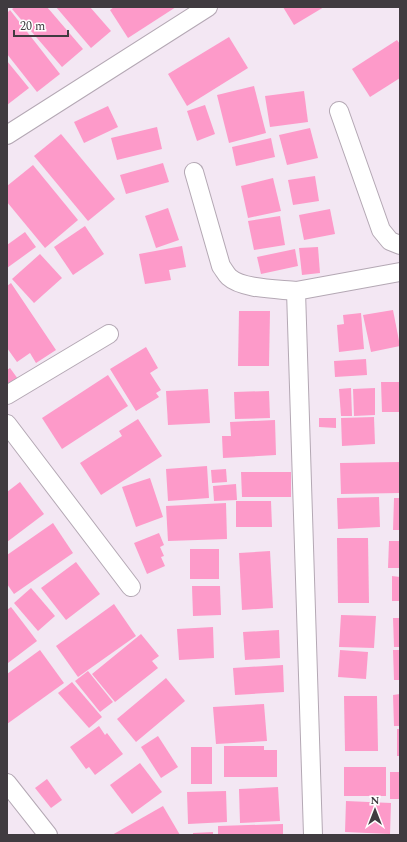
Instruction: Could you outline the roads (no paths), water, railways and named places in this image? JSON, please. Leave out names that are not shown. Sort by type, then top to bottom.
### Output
[{"type":"street","points":[[7,135],[208,7]]},
{"type":"street","points":[[340,111],[381,230],[390,241],[400,245]]},
{"type":"street","points":[[194,172],[222,266],[229,277],[240,284],[296,291],[400,272]]},
{"type":"street","points":[[296,291],[312,835]]},
{"type":"street","points":[[7,395],[109,334]]},
{"type":"street","points":[[7,424],[131,587]]},
{"type":"street","points":[[7,782],[48,835]]}]
